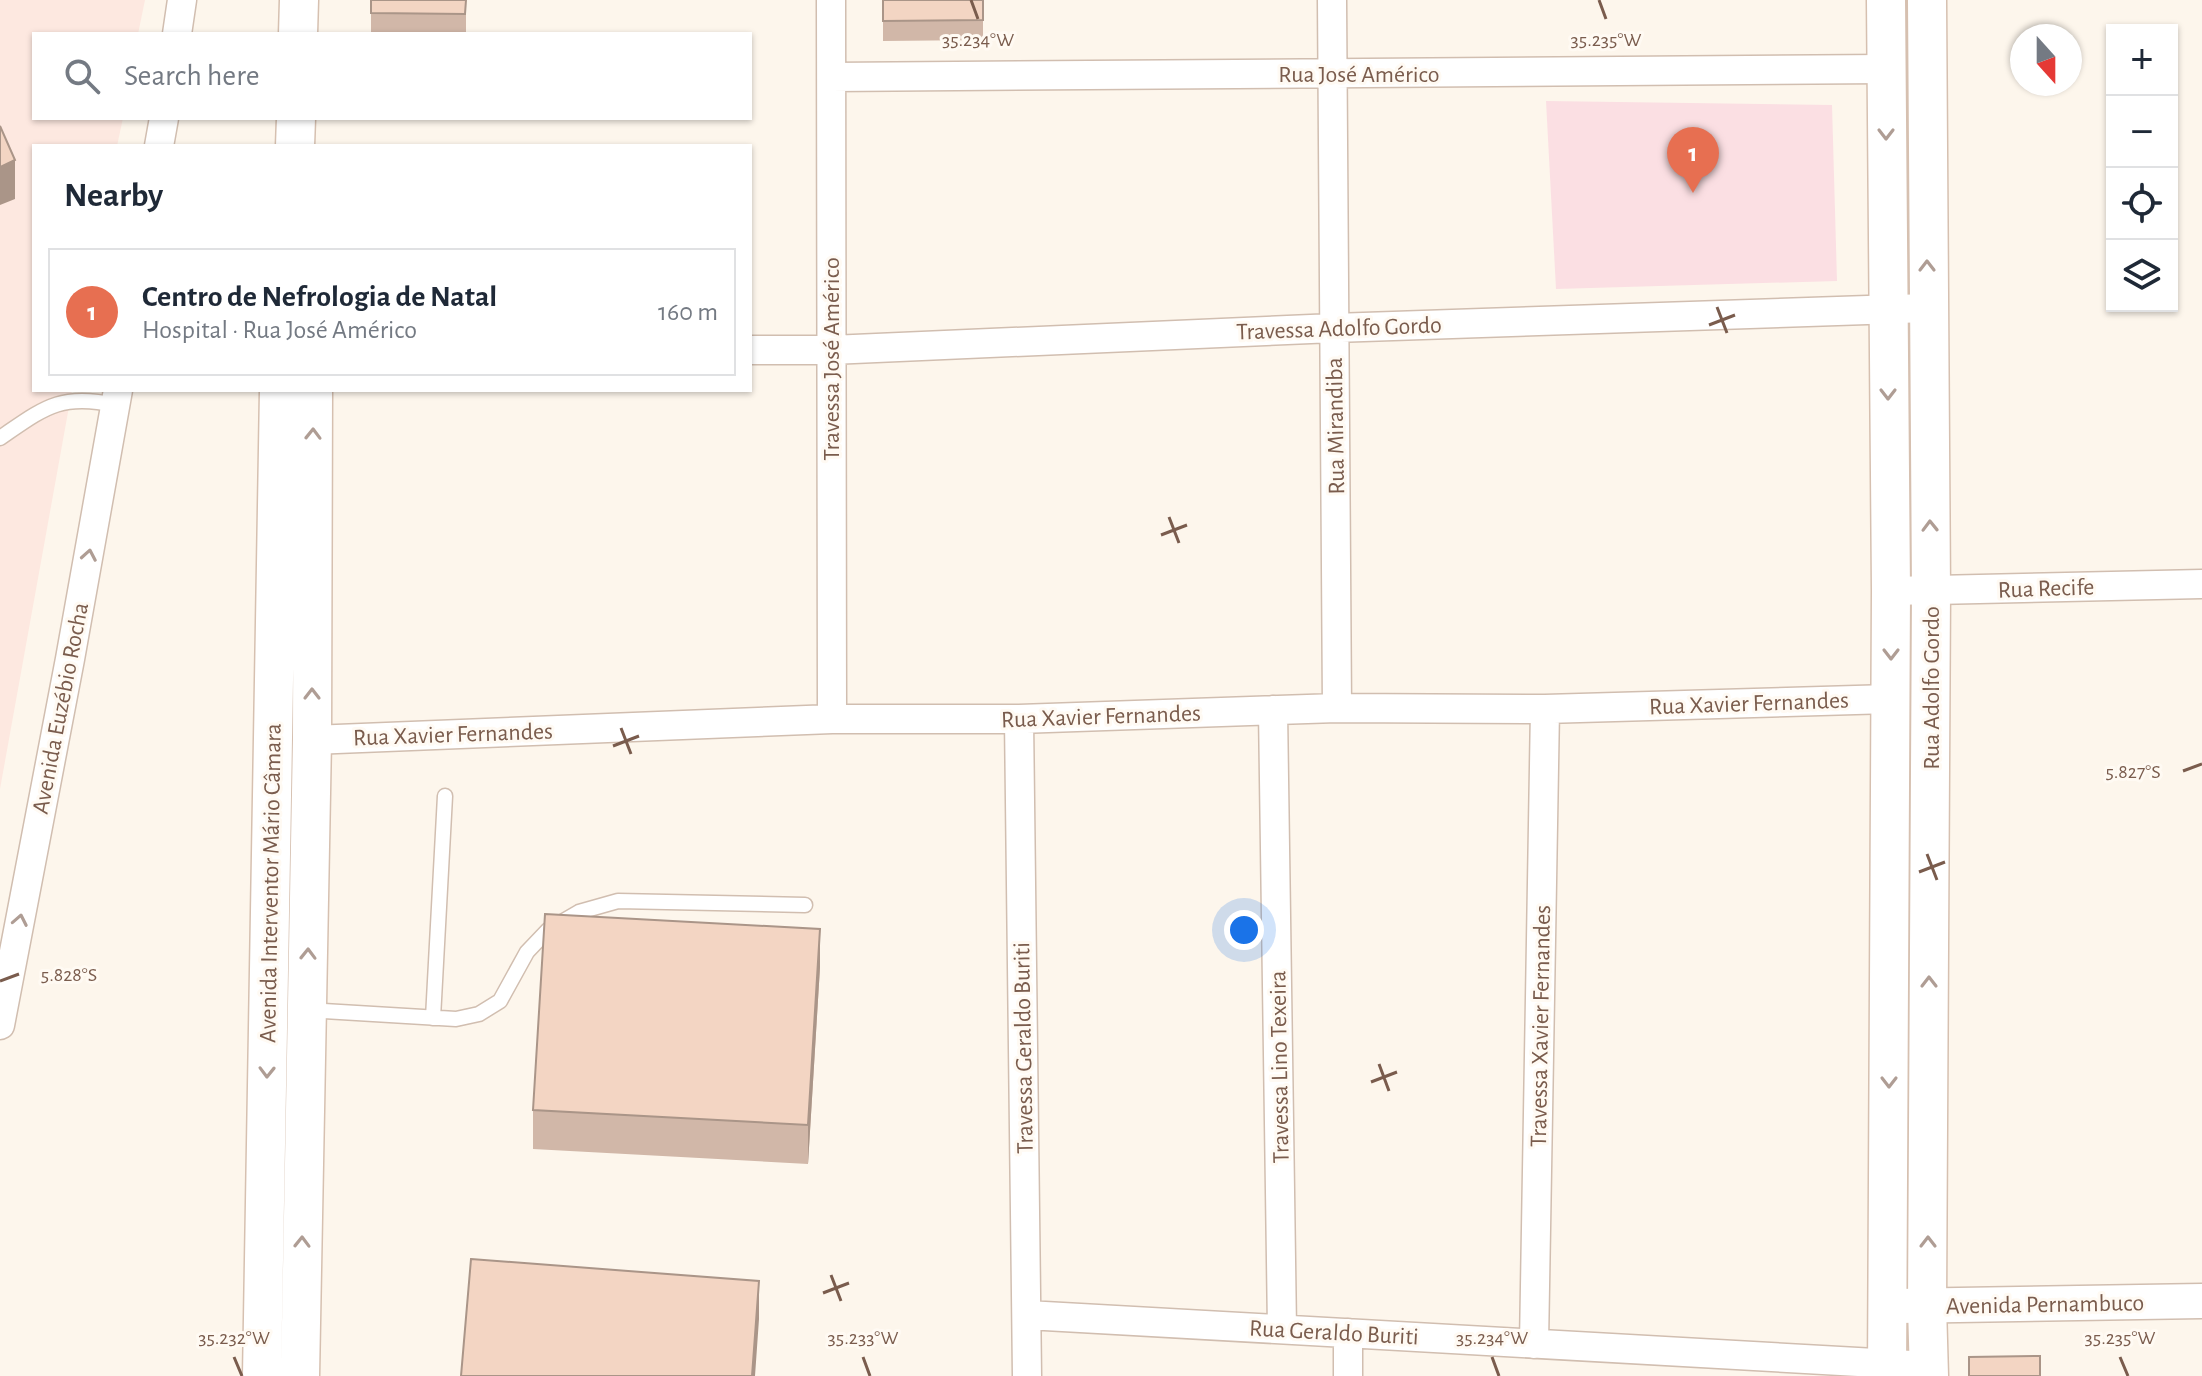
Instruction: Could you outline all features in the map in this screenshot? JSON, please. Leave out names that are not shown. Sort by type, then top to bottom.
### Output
[{"type":"main road","points":[[298,32],[299,0]]},
{"type":"main road","name":"Rua Adolfo Gordo","points":[[1886,0],[1891,591],[1887,1370]]},
{"type":"main road","name":"Rua Adolfo Gordo","points":[[1927,0],[1931,591],[1929,1371]]},
{"type":"main road","points":[[295,144],[296,120]]},
{"type":"main road","name":"Avenida Interventor Mário Câmara","points":[[262,1376],[279,392]]},
{"type":"main road","name":"Avenida Interventor Mário Câmara","points":[[300,1376],[312,740],[313,392]]},
{"type":"main road","points":[[263,1298],[301,1304]]},
{"type":"street","points":[[177,32],[182,0]]},
{"type":"street","name":"Travessa José Américo","points":[[831,0],[832,719]]},
{"type":"street","name":"Rua Mirandiba","points":[[1332,0],[1337,708]]},
{"type":"street","name":"Rua José Américo","points":[[832,77],[1886,69]]},
{"type":"street","points":[[159,144],[164,120]]},
{"type":"street","name":"Travessa Adolfo Gordo","points":[[752,350],[831,350],[1334,328],[1927,308]]},
{"type":"street","name":"Avenida Euzébio Rocha","points":[[0,1025],[116,397]]},
{"type":"street","name":"Rua Recife","points":[[1891,591],[2202,584]]},
{"type":"street","name":"Rua Xavier Fernandes","points":[[312,740],[832,719],[1019,719],[1337,708],[1545,709],[1890,699]]},
{"type":"street","name":"Travessa Xavier Fernandes","points":[[1534,1344],[1545,709]]},
{"type":"street","name":"Travessa Lino Texeira","points":[[1273,710],[1282,1329]]},
{"type":"street","name":"Travessa Geraldo Buriti","points":[[1019,719],[1027,1376]]},
{"type":"street","name":"Avenida Pernambuco","points":[[1888,1306],[2202,1301]]},
{"type":"street","name":"Rua Geraldo Buriti","points":[[1027,1315],[1534,1344],[1929,1371]]},
{"type":"street","points":[[1348,1333],[1348,1376]]},
{"type":"lane","points":[[0,438],[42,410],[67,400],[116,397]]},
{"type":"lane","points":[[433,1018],[445,796]]},
{"type":"lane","points":[[307,1010],[456,1019],[479,1014],[500,1001],[527,952],[548,930],[579,912],[618,901],[805,905]]},
{"type":"shaded area","points":[[0,0],[145,0],[138,32],[32,32],[32,120],[123,120],[117,144],[32,144],[32,392],[72,392],[0,789]]},
{"type":"shaded area","points":[[1546,101],[1832,105],[1837,281],[1556,289]]},
{"type":"building","points":[[371,0],[466,0],[465,14],[371,13]]},
{"type":"building","points":[[883,0],[983,0],[983,20],[883,21]]},
{"type":"building","points":[[0,126],[15,160],[0,167]]},
{"type":"building","points":[[545,914],[820,929],[808,1125],[533,1110]]},
{"type":"building","points":[[471,1259],[759,1281],[752,1376],[461,1376]]},
{"type":"building","points":[[2040,1356],[2040,1376],[1969,1376],[1969,1357]]},
{"type":"place","name":"Centro de Nefrologia de Natal","points":[[1693,193]]}]
